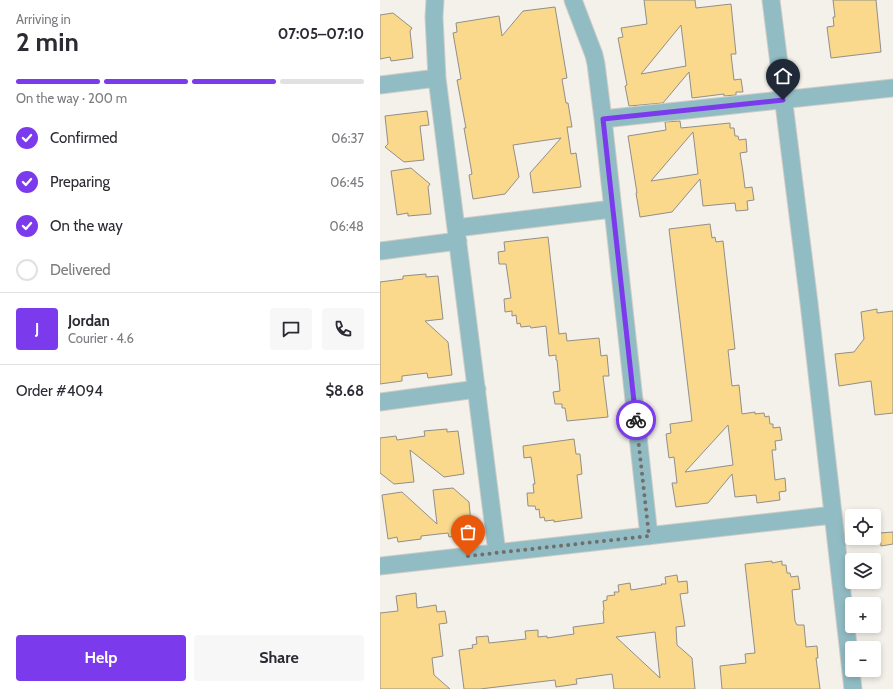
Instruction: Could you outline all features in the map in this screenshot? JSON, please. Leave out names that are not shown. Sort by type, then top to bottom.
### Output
[{"type":"street","points":[[435,0],[434,17],[437,78],[497,553]]},
{"type":"street","points":[[573,0],[596,64],[649,536]]},
{"type":"street","points":[[771,0],[809,302],[853,689]]},
{"type":"street","points":[[380,85],[437,78]]},
{"type":"street","points":[[603,119],[893,88]]},
{"type":"street","points":[[380,251],[457,235],[612,209]]},
{"type":"street","points":[[380,402],[477,389]]},
{"type":"street","points":[[380,566],[833,515]]},
{"type":"building","points":[[644,0],[695,0],[696,8],[731,4],[736,54],[731,54],[734,80],[741,79],[743,92],[736,92],[736,95],[724,96],[724,94],[692,98],[689,72],[663,103],[629,106],[625,86],[627,85],[618,38],[623,37],[621,28],[647,24]],"holes":[[[681,25],[686,66],[641,74]]]},
{"type":"building","points":[[833,0],[876,0],[881,52],[831,58],[827,27],[834,26],[833,17],[835,17]]},
{"type":"building","points":[[555,7],[567,78],[562,79],[572,127],[567,127],[571,154],[576,153],[581,187],[533,193],[530,173],[561,138],[513,145],[519,177],[505,194],[473,199],[469,175],[472,174],[464,128],[466,128],[457,80],[461,79],[453,33],[457,32],[456,23],[499,16],[502,36],[523,11]]},
{"type":"building","points":[[393,13],[412,28],[410,31],[413,58],[391,61],[390,57],[380,59],[380,15]]},
{"type":"building","points":[[427,111],[429,125],[420,126],[424,160],[404,162],[385,147],[388,144],[385,116]]},
{"type":"building","points":[[680,121],[681,128],[730,123],[730,128],[734,128],[735,136],[738,136],[739,140],[746,139],[747,152],[740,153],[745,188],[752,187],[754,200],[747,201],[748,210],[736,211],[735,203],[703,206],[700,179],[672,212],[640,217],[628,136],[666,130],[665,122]],"holes":[[[693,132],[698,174],[651,181]]]},
{"type":"building","points":[[411,168],[430,184],[428,187],[431,214],[408,216],[408,213],[397,215],[391,171]]},
{"type":"building","points":[[710,224],[712,238],[715,237],[716,242],[723,241],[735,349],[728,350],[732,386],[739,385],[742,414],[755,412],[755,414],[764,413],[765,417],[769,416],[770,424],[773,424],[773,428],[780,427],[782,440],[775,441],[776,450],[772,450],[775,480],[785,478],[786,491],[779,492],[780,500],[757,503],[756,495],[735,497],[732,474],[708,503],[676,507],[672,483],[677,483],[674,457],[669,458],[666,434],[671,433],[670,424],[692,421],[669,229]],"holes":[[[728,425],[733,465],[685,472]]]},
{"type":"building","points":[[548,237],[559,334],[566,333],[567,341],[599,338],[601,356],[607,355],[609,376],[603,376],[608,417],[567,421],[565,408],[562,408],[562,404],[555,404],[553,392],[560,391],[557,360],[556,355],[549,356],[546,326],[531,328],[530,326],[521,327],[520,323],[517,324],[516,315],[512,316],[512,311],[505,312],[504,299],[511,298],[506,264],[499,264],[498,252],[505,251],[504,242]]},
{"type":"building","points":[[426,274],[426,277],[438,276],[443,319],[425,321],[448,342],[452,375],[428,378],[427,373],[402,376],[402,381],[380,384],[380,282],[403,279],[403,276]]},
{"type":"building","points":[[877,309],[877,313],[893,311],[893,413],[875,415],[871,381],[839,386],[835,354],[854,352],[864,339],[861,312]]},
{"type":"building","points":[[447,429],[447,432],[458,431],[464,474],[444,477],[410,450],[414,482],[394,484],[380,473],[380,438],[396,436],[397,440],[425,436],[424,431]]},
{"type":"building","points":[[574,439],[576,454],[580,454],[582,474],[577,475],[582,518],[554,522],[554,520],[545,521],[544,517],[540,518],[539,509],[536,510],[535,506],[528,506],[527,493],[534,493],[533,484],[535,484],[531,457],[524,458],[523,446]]},
{"type":"building","points":[[453,488],[469,502],[472,534],[449,537],[448,533],[421,536],[421,539],[398,542],[397,537],[388,539],[382,495],[402,492],[437,524],[433,490]]},
{"type":"building","points":[[893,532],[893,544],[881,546],[881,533]]},
{"type":"building","points":[[772,561],[772,563],[782,561],[782,565],[786,565],[787,573],[790,573],[791,577],[798,576],[800,589],[792,590],[795,621],[797,625],[804,625],[806,647],[817,646],[818,658],[816,658],[820,689],[722,689],[720,666],[746,663],[745,654],[755,653],[745,564]]},
{"type":"building","points":[[677,575],[678,582],[687,581],[688,593],[680,594],[685,626],[676,627],[677,645],[692,658],[695,689],[614,689],[612,674],[576,679],[577,684],[556,687],[555,680],[480,689],[464,689],[459,650],[473,648],[472,645],[477,644],[476,637],[488,636],[489,643],[526,639],[525,631],[538,630],[538,637],[547,636],[547,638],[574,634],[573,627],[604,623],[603,601],[607,600],[607,596],[615,595],[614,592],[619,592],[618,585],[630,583],[631,590],[662,585],[661,584],[666,584],[665,577]],"holes":[[[655,632],[660,678],[616,637]]]},
{"type":"building","points":[[416,593],[417,608],[436,605],[437,612],[445,611],[447,623],[439,624],[443,656],[432,658],[434,675],[450,689],[380,689],[380,613],[398,611],[396,596]]},
{"type":"way so far","points":[[468,556],[649,536],[636,420]]},
{"type":"route","points":[[636,420],[603,119],[783,100]]}]
